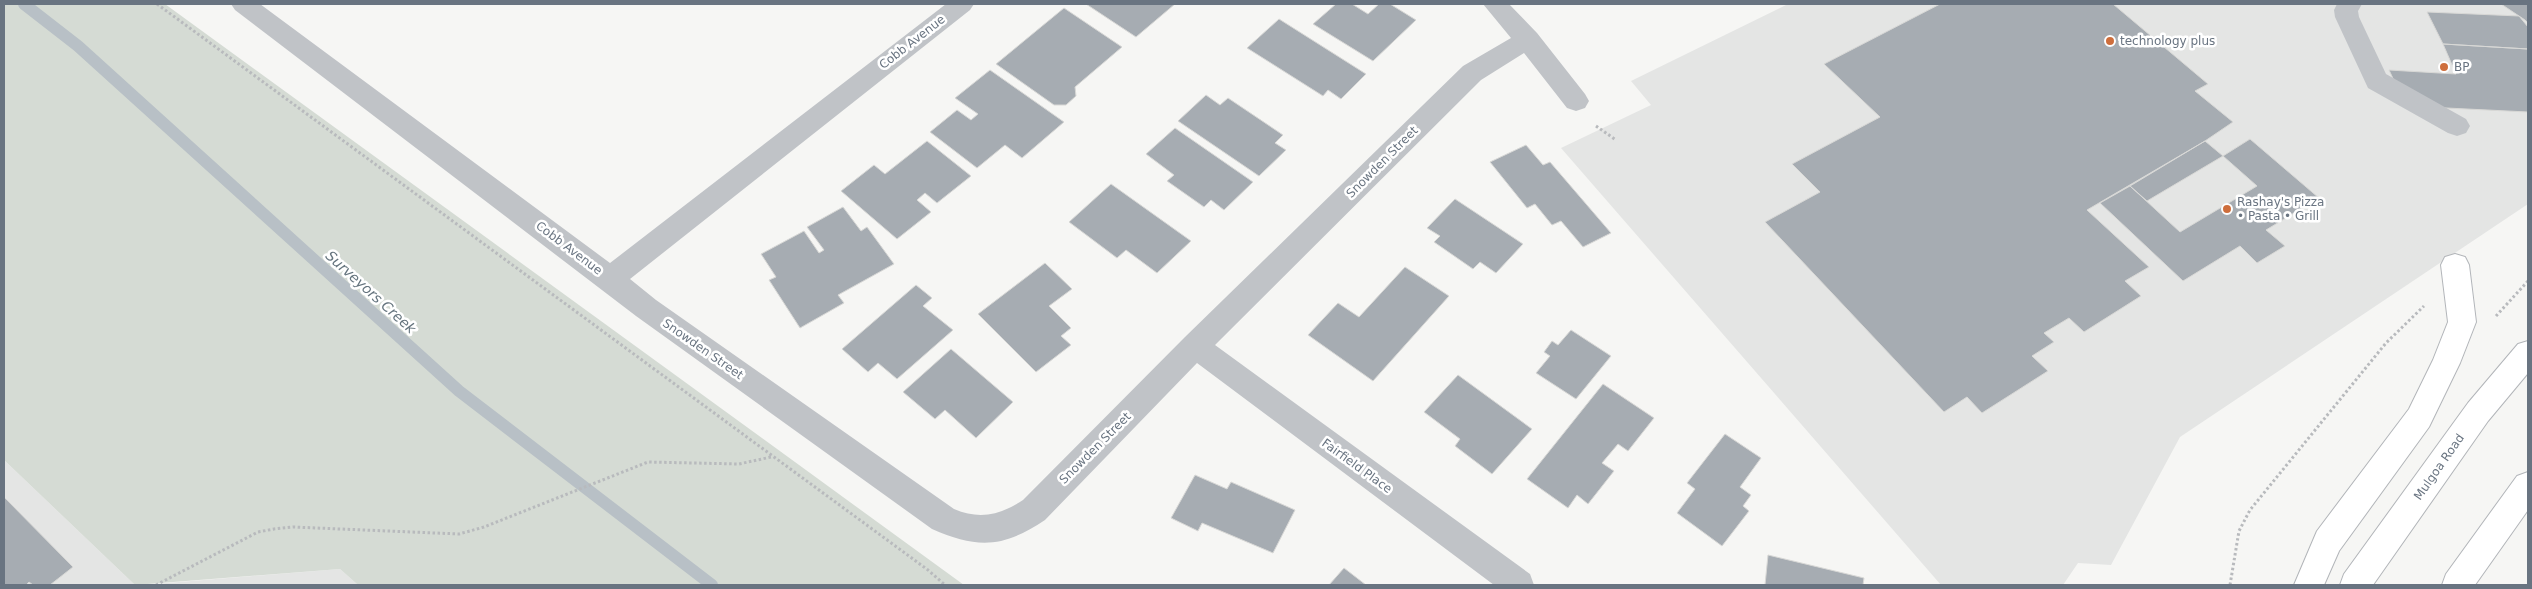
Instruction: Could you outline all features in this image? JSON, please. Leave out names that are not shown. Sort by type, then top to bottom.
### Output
[{"type":"main road","points":[[2309,585],[2328,541],[2419,418],[2446,363],[2462,322],[2455,265]]},
{"type":"main road","name":"Mulgoa Road","points":[[2355,585],[2478,412],[2528,353]]},
{"type":"main road","points":[[2457,585],[2528,486]]},
{"type":"street","name":"Cobb Avenue","points":[[243,4],[610,279],[962,4]]},
{"type":"street","points":[[1495,4],[1528,40],[1576,100]]},
{"type":"street","points":[[2350,4],[2346,10],[2346,17],[2377,80],[2457,126]]},
{"type":"street","name":"Snowden Street","points":[[610,279],[646,308],[943,519],[958,527],[997,531],[1015,524],[1034,510],[1195,346],[1472,73],[1497,56],[1528,40]]},
{"type":"street","name":"Fairfield Place","points":[[1195,346],[1519,585]]},
{"type":"path","points":[[157,4],[771,457],[928,570],[944,585]]},
{"type":"path","points":[[2492,320],[2528,281]]},
{"type":"path","points":[[2230,585],[2239,531],[2250,510],[2386,343],[2423,306],[2428,307]]},
{"type":"path","points":[[156,585],[258,532],[266,530],[293,527],[459,534],[484,527],[648,462],[739,464],[758,462],[771,457]]},
{"type":"shaded area","points":[[4,4],[165,4],[964,585],[358,585],[340,569],[135,585],[4,460]]},
{"type":"shaded area","points":[[1788,4],[2528,4],[2528,204],[2180,437],[2111,565],[2078,563],[2063,585],[1941,585],[1561,148],[1651,105],[1631,81]]},
{"type":"shaded area","points":[[4,460],[135,585],[4,585]]},
{"type":"shaded area","points":[[340,569],[358,585],[142,585]]},
{"type":"building","points":[[1086,4],[1175,4],[1136,37]]},
{"type":"building","points":[[1336,4],[1352,4],[1368,14],[1379,4],[1390,4],[1416,20],[1373,61],[1313,24]]},
{"type":"building","points":[[1940,4],[2113,4],[2208,84],[2195,91],[2233,122],[2205,141],[2087,210],[2149,267],[2125,281],[2141,296],[2084,332],[2069,318],[2044,333],[2054,342],[2032,356],[2048,371],[1982,413],[1967,397],[1944,412],[1765,222],[1820,192],[1792,164],[1880,117],[1824,64]]},
{"type":"building","points":[[2501,4],[2528,4],[2528,23],[2525,20]]},
{"type":"building","points":[[1064,8],[1122,47],[1075,87],[1076,96],[1066,105],[1054,105],[996,64]]},
{"type":"building","points":[[2427,12],[2519,16],[2528,27],[2528,49],[2443,44]]},
{"type":"building","points":[[1279,19],[1366,74],[1341,99],[1328,90],[1323,96],[1247,48]]},
{"type":"building","points":[[2443,44],[2528,49],[2528,112],[2406,106],[2389,70],[2456,74]]},
{"type":"building","points":[[990,70],[1064,122],[1022,158],[1005,145],[977,168],[930,132],[957,110],[971,120],[978,114],[955,98]]},
{"type":"building","points":[[1206,95],[1220,105],[1228,98],[1283,135],[1275,143],[1286,150],[1259,176],[1178,121]]},
{"type":"building","points":[[1175,128],[1253,182],[1224,210],[1211,200],[1204,207],[1167,181],[1174,175],[1146,154]]},
{"type":"building","points":[[2250,139],[2319,198],[2266,230],[2285,246],[2257,263],[2240,246],[2183,281],[2100,203],[2130,186],[2180,232],[2257,186],[2223,156]]},
{"type":"building","points":[[927,141],[971,176],[937,203],[925,193],[917,200],[931,212],[897,239],[841,191],[874,165],[885,174]]},
{"type":"building","points":[[2205,141],[2223,156],[2147,201],[2130,186]]},
{"type":"building","points":[[1526,145],[1543,165],[1550,162],[1611,233],[1583,247],[1561,221],[1552,225],[1535,204],[1527,208],[1490,162]]},
{"type":"building","points":[[1111,184],[1191,241],[1157,273],[1126,250],[1117,258],[1069,222]]},
{"type":"building","points":[[1455,199],[1523,244],[1496,273],[1480,262],[1473,269],[1434,242],[1440,236],[1427,228]]},
{"type":"building","points":[[843,207],[861,231],[867,227],[894,264],[838,295],[844,303],[800,328],[769,280],[776,277],[761,254],[804,231],[819,253],[824,250],[807,227]]},
{"type":"building","points":[[1045,263],[1072,289],[1049,306],[1071,328],[1061,336],[1071,345],[1036,372],[978,314]]},
{"type":"building","points":[[1405,267],[1449,296],[1373,381],[1308,335],[1338,303],[1359,317]]},
{"type":"building","points":[[916,285],[932,298],[923,306],[953,330],[897,379],[878,363],[868,372],[842,349]]},
{"type":"building","points":[[1571,330],[1611,356],[1576,399],[1536,373],[1550,356],[1544,352],[1552,341],[1558,345]]},
{"type":"building","points":[[951,349],[1013,402],[976,438],[945,410],[935,419],[903,392]]},
{"type":"building","points":[[1458,375],[1532,429],[1492,474],[1455,446],[1460,439],[1424,412]]},
{"type":"building","points":[[1603,384],[1654,418],[1628,451],[1618,444],[1602,463],[1614,471],[1588,504],[1577,495],[1568,508],[1527,479]]},
{"type":"building","points":[[1725,434],[1761,458],[1740,487],[1751,495],[1743,506],[1749,511],[1722,546],[1677,513],[1695,489],[1687,483]]},
{"type":"building","points":[[1195,475],[1227,489],[1231,482],[1295,510],[1273,553],[1202,523],[1198,531],[1171,518]]},
{"type":"building","points":[[4,497],[73,567],[50,585],[33,585],[29,582],[26,585],[4,585]]},
{"type":"building","points":[[1768,555],[1864,578],[1863,585],[1765,585]]},
{"type":"building","points":[[1344,568],[1366,585],[1329,585]]},
{"type":"waterway","name":"Surveyors Creek","points":[[24,4],[78,46],[459,391],[712,585]]},
{"type":"place","name":"technology plus","points":[[2110,41]]},
{"type":"place","name":"BP","points":[[2444,67]]},
{"type":"place","name":"Rashay's Pizza • Pasta • Grill","points":[[2227,209]]}]
